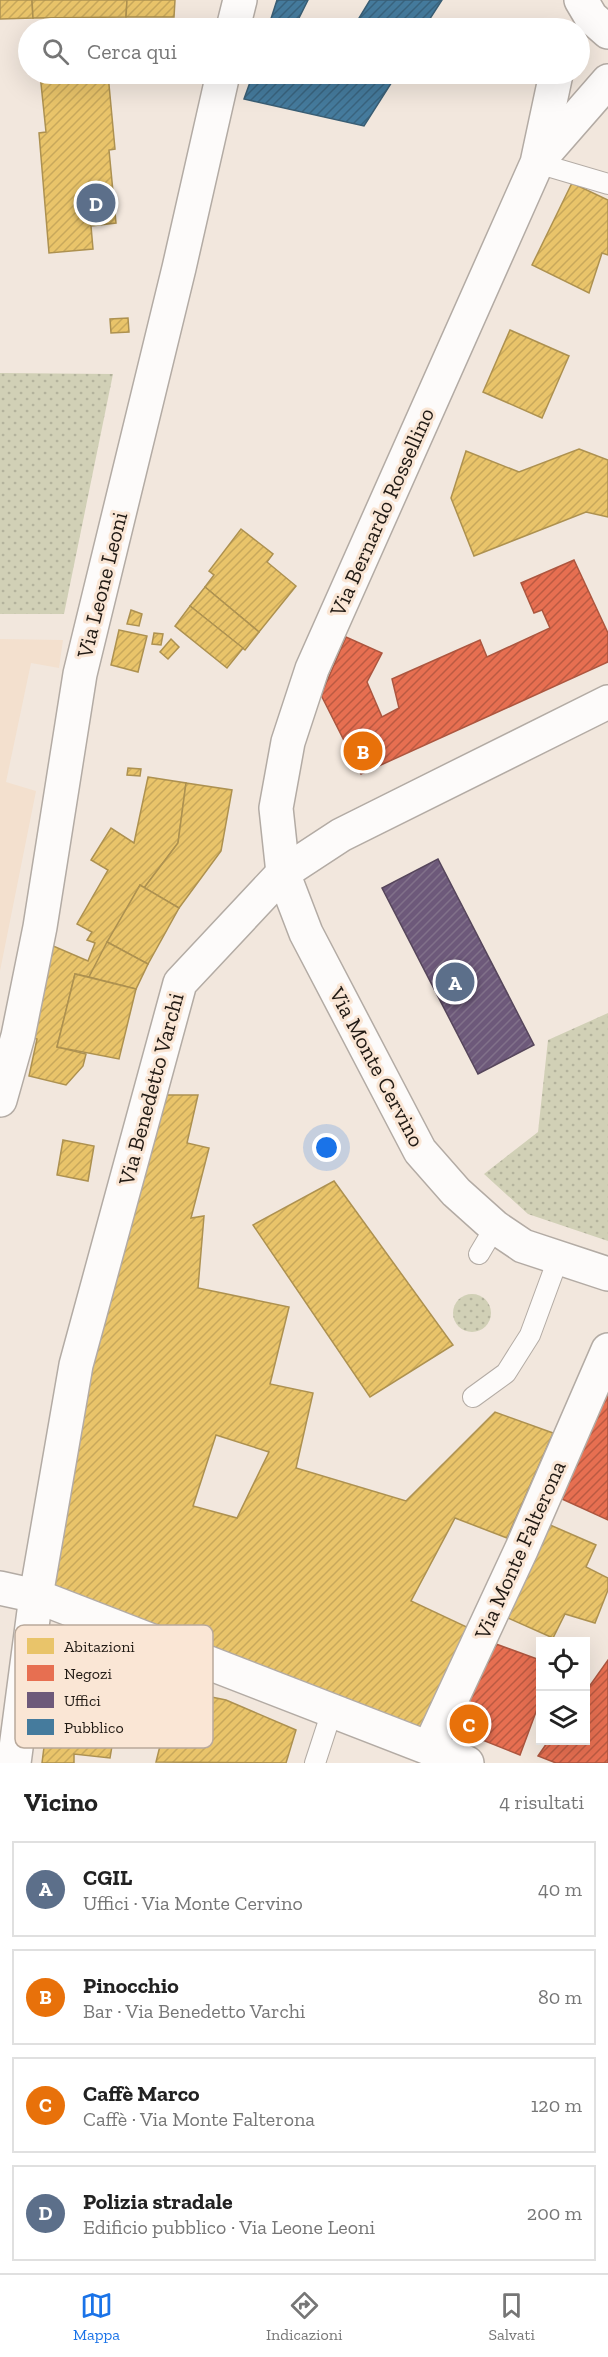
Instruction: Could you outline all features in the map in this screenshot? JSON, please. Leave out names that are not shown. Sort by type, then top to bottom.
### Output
[{"type":"street","points":[[236,18],[240,0]]},
{"type":"street","points":[[570,18],[574,0]]},
{"type":"street","points":[[581,0],[591,17],[608,32]]},
{"type":"street","points":[[537,163],[608,81]]},
{"type":"street","name":"Via Leone Leoni","points":[[0,1100],[18,1036],[40,927],[80,674],[179,268],[221,84]]},
{"type":"street","points":[[537,163],[554,84]]},
{"type":"street","name":"Via Bernardo Rossellino","points":[[283,873],[276,808],[288,742],[312,669],[537,163]]},
{"type":"street","name":"Via Benedetto Varchi","points":[[14,1763],[13,1587],[180,983],[283,873],[341,835],[608,702]]},
{"type":"street","name":"Via Monte Cervino","points":[[283,873],[306,933],[420,1151],[456,1192],[487,1241],[523,1246],[608,1274]]},
{"type":"street","name":"Via Monte Falterona","points":[[429,1748],[522,1548],[608,1350]]},
{"type":"street","points":[[13,1587],[111,1625]]},
{"type":"street","points":[[213,1665],[467,1763]]},
{"type":"lane","points":[[537,163],[608,184]]},
{"type":"lane","points":[[473,1397],[506,1373],[530,1335],[558,1259]]},
{"type":"lane","points":[[315,1763],[332,1711]]},
{"type":"shaded area","points":[[0,639],[63,640],[59,668],[31,663],[6,782],[36,791],[0,971]]},
{"type":"green space","points":[[0,373],[113,374],[64,614],[0,614]]},
{"type":"green space","points":[[608,1013],[608,1241],[528,1214],[484,1174],[538,1132],[548,1040]]},
{"type":"green space","points":[[472,1294],[486,1299],[491,1313],[486,1327],[472,1332],[458,1327],[453,1313],[458,1299]]},
{"type":"building: Abitazioni","points":[[0,0],[32,0],[33,18],[0,19]]},
{"type":"building: Abitazioni","points":[[32,0],[127,0],[126,17],[33,18]]},
{"type":"building: Abitazioni","points":[[127,0],[175,0],[174,17],[126,17]]},
{"type":"building: Abitazioni","points":[[41,84],[109,84],[115,149],[109,150],[116,223],[91,226],[93,249],[49,253],[39,133],[46,132]]},
{"type":"building: Abitazioni","points":[[572,183],[608,200],[608,255],[602,253],[589,293],[532,265]]},
{"type":"building: Abitazioni","points":[[128,318],[129,332],[111,333],[110,319]]},
{"type":"building: Abitazioni","points":[[510,330],[569,356],[542,418],[483,392]]},
{"type":"building: Abitazioni","points":[[579,449],[608,460],[608,517],[586,512],[474,556],[451,498],[466,451],[519,472]]},
{"type":"building: Abitazioni","points":[[241,529],[273,554],[267,562],[296,586],[259,632],[205,587],[214,575],[209,571]]},
{"type":"building: Abitazioni","points":[[205,587],[259,632],[245,650],[190,606]]},
{"type":"building: Abitazioni","points":[[190,606],[243,648],[227,668],[175,626]]},
{"type":"building: Abitazioni","points":[[131,610],[142,614],[139,626],[127,624]]},
{"type":"building: Abitazioni","points":[[119,630],[147,636],[138,672],[111,665]]},
{"type":"building: Abitazioni","points":[[154,633],[163,634],[161,645],[152,644]]},
{"type":"building: Abitazioni","points":[[171,639],[179,647],[168,659],[160,652]]},
{"type":"building: Abitazioni","points":[[128,768],[141,769],[140,776],[127,775]]},
{"type":"building: Abitazioni","points":[[148,777],[186,783],[178,843],[144,888],[140,885],[89,977],[75,974],[57,1047],[86,1054],[83,1066],[66,1085],[29,1076],[37,1039],[30,1037],[51,945],[88,961],[95,943],[87,940],[92,932],[77,924],[108,870],[91,860],[111,828],[134,843]]},
{"type":"building: Abitazioni","points":[[186,783],[232,790],[221,851],[179,908],[144,888],[178,843]]},
{"type":"building: Abitazioni","points":[[140,885],[179,908],[148,964],[107,942]]},
{"type":"building: Abitazioni","points":[[107,942],[148,964],[136,989],[89,977]]},
{"type":"building: Abitazioni","points":[[75,974],[136,989],[119,1059],[57,1047]]},
{"type":"building: Abitazioni","points":[[161,1095],[198,1095],[187,1143],[209,1148],[191,1218],[204,1216],[198,1288],[289,1307],[270,1384],[313,1393],[296,1468],[406,1501],[495,1412],[553,1433],[507,1538],[455,1518],[411,1601],[471,1629],[424,1733],[213,1651],[213,1625],[147,1625],[47,1586],[88,1383]],"holes":[[[216,1435],[269,1452],[237,1518],[193,1506]]]},
{"type":"building: Abitazioni","points":[[63,1140],[94,1146],[88,1181],[57,1175]]},
{"type":"building: Abitazioni","points":[[334,1181],[453,1345],[370,1397],[253,1225]]},
{"type":"building: Abitazioni","points":[[541,1521],[596,1545],[586,1567],[608,1578],[608,1590],[595,1623],[565,1614],[554,1637],[551,1637],[499,1614]]},
{"type":"building: Abitazioni","points":[[213,1697],[226,1700],[296,1730],[286,1763],[156,1762],[160,1748],[213,1748]]},
{"type":"building: Abitazioni","points":[[44,1748],[112,1748],[110,1758],[74,1754],[74,1763],[42,1763]]},
{"type":"building: Negozi","points":[[574,560],[608,633],[608,662],[361,774],[321,695],[346,637],[382,653],[367,682],[382,717],[399,708],[392,679],[480,640],[487,657],[550,628],[542,610],[534,613],[521,583]]},
{"type":"building: Negozi","points":[[608,1377],[608,1520],[560,1498]]},
{"type":"building: Negozi","points":[[485,1640],[536,1659],[536,1712],[520,1755],[450,1727]]},
{"type":"building: Negozi","points":[[608,1660],[608,1763],[556,1763],[538,1756],[546,1745],[590,1745],[590,1685]]},
{"type":"building: Uffici","points":[[438,859],[534,1045],[478,1074],[382,888]]},
{"type":"building: Pubblico","points":[[277,0],[308,0],[299,18],[271,18]]},
{"type":"building: Pubblico","points":[[370,0],[442,0],[430,18],[359,18]]},
{"type":"building: Pubblico","points":[[249,84],[391,84],[364,126],[244,99]]},
{"type":"place","name":"Polizia stradale","points":[[96,203]]},
{"type":"place","name":"Pinocchio","points":[[363,751]]},
{"type":"place","name":"CGIL","points":[[455,982]]},
{"type":"place","name":"Caffè Marco","points":[[469,1724]]}]
